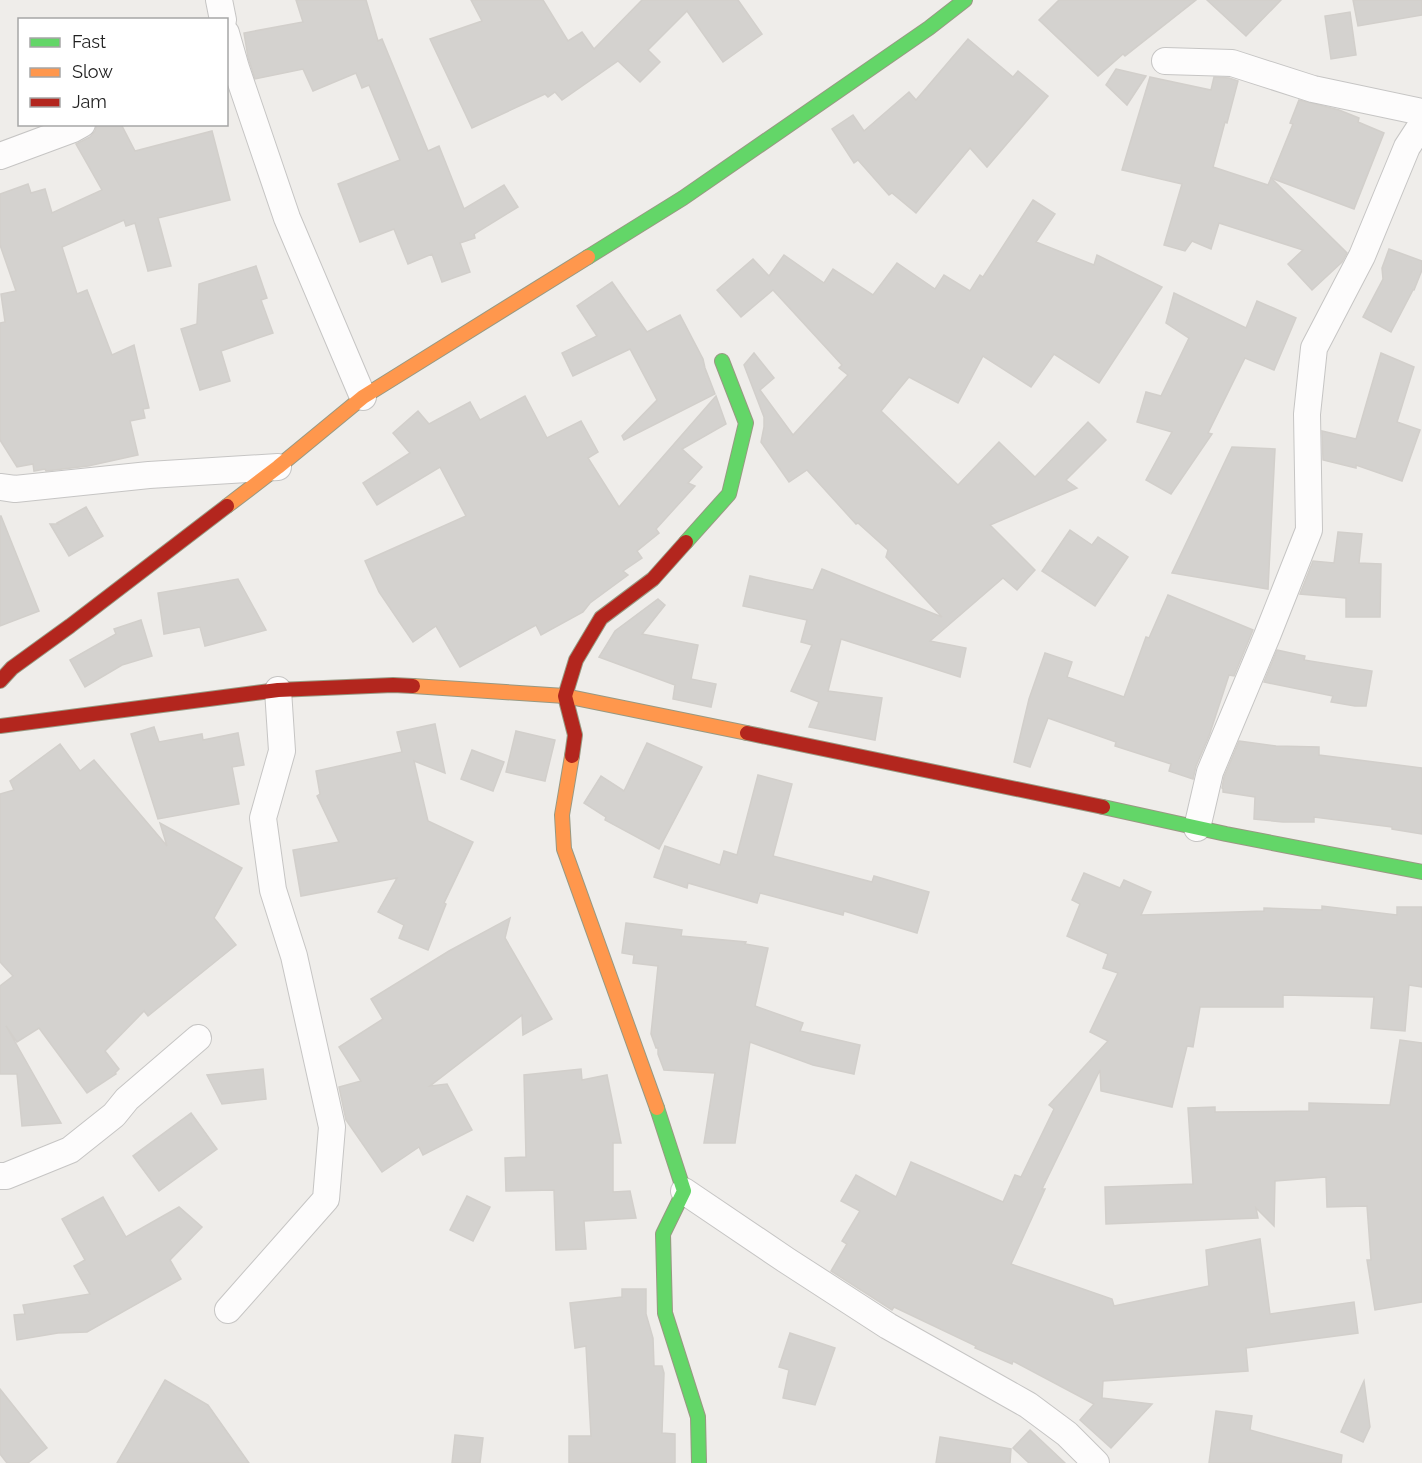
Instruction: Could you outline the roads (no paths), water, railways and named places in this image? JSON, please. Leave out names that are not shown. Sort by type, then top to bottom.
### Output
[{"type":"street","points":[[219,0],[223,18]]},
{"type":"street","points":[[0,681],[12,668],[278,467],[363,398],[683,198],[929,28],[965,0]]},
{"type":"street","points":[[228,44],[287,218],[363,398]]},
{"type":"street","points":[[1165,61],[1232,63],[1313,89],[1422,112]]},
{"type":"street","points":[[1197,828],[1210,772],[1309,531],[1307,414],[1314,348],[1362,255],[1407,147],[1422,124]]},
{"type":"street","points":[[0,156],[77,126]]},
{"type":"street","points":[[722,361],[746,423],[729,494],[653,579],[601,618],[576,660],[565,696],[576,735],[562,816],[564,849],[652,1093],[684,1191],[888,1326],[1028,1405],[1067,1434],[1096,1463]]},
{"type":"street","points":[[0,487],[15,489],[149,475],[278,467]]},
{"type":"street","points":[[0,726],[278,690],[393,685],[565,696],[1029,791],[1197,828],[1422,872]]},
{"type":"street","points":[[228,1310],[326,1199],[332,1127],[294,956],[273,890],[263,818],[282,751],[278,690]]},
{"type":"street","points":[[0,1176],[6,1176],[70,1150],[114,1115],[127,1100],[198,1038]]},
{"type":"street","points":[[684,1191],[663,1234],[665,1313],[698,1417],[699,1463]]}]
